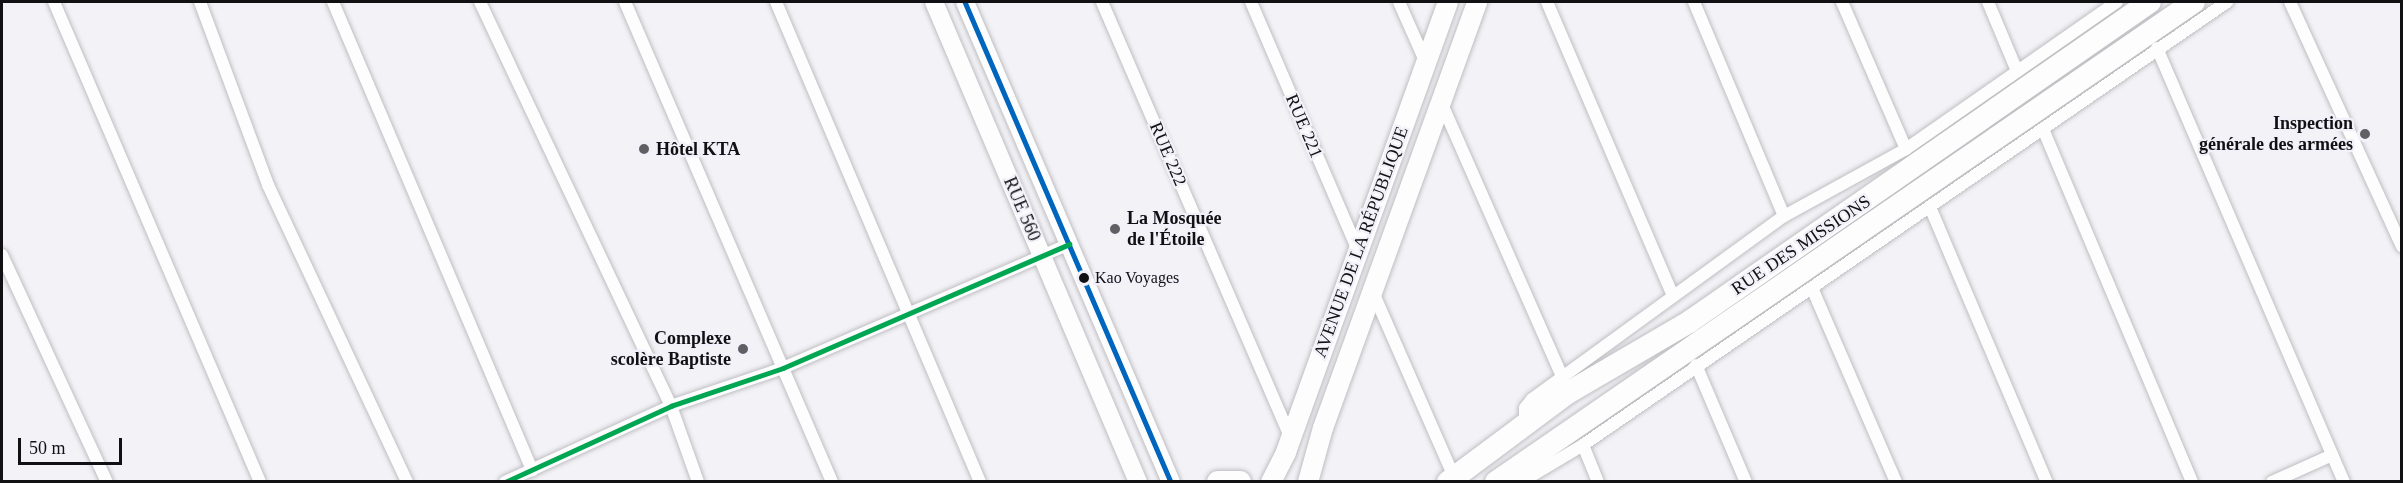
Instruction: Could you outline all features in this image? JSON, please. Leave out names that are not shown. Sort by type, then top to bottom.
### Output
[{"type":"highway","name":"RUE DES MISSIONS","points":[[1451,479],[1566,394],[1698,315],[2150,2]]},
{"type":"highway","name":"RUE DES MISSIONS","points":[[1496,482],[2194,2]]},
{"type":"highway","points":[[1218,482],[1240,482]]},
{"type":"main road","name":"RUE 560","points":[[934,2],[1138,482]]},
{"type":"main road","name":"RUE 560","points":[[965,2],[1171,482]]},
{"type":"main road","name":"AVENUE DE LA RÉPUBLIQUE","points":[[1271,482],[1291,438],[1448,2]]},
{"type":"main road","name":"AVENUE DE LA RÉPUBLIQUE","points":[[1308,482],[1312,461],[1372,290],[1477,2]]},
{"type":"street","points":[[54,2],[260,482]]},
{"type":"street","points":[[200,2],[268,186],[407,482]]},
{"type":"street","points":[[333,2],[532,470]]},
{"type":"street","points":[[480,2],[671,406],[698,482]]},
{"type":"street","points":[[625,2],[832,482]]},
{"type":"street","points":[[776,2],[980,482]]},
{"type":"street","name":"RUE 222","points":[[1102,2],[1291,438]]},
{"type":"street","name":"RUE 221","points":[[1251,2],[1358,251]]},
{"type":"street","points":[[1399,2],[1426,63]]},
{"type":"street","points":[[1546,2],[1673,296]]},
{"type":"street","points":[[1694,2],[1784,216]]},
{"type":"street","points":[[1842,2],[1906,149]]},
{"type":"street","points":[[1988,2],[2017,71]]},
{"type":"street","points":[[1525,424],[1528,403],[1784,216],[1906,149],[2117,2]]},
{"type":"street","points":[[1521,482],[1583,445],[1696,365],[1812,288],[2157,48],[2227,2]]},
{"type":"street","points":[[2290,2],[2402,248]]},
{"type":"street","points":[[2157,48],[2344,482]]},
{"type":"street","points":[[1440,101],[1563,378]]},
{"type":"street","points":[[2043,129],[2192,482]]},
{"type":"street","points":[[1930,207],[2047,482]]},
{"type":"street","points":[[505,482],[671,406],[783,368],[1069,244]]},
{"type":"street","points":[[2,255],[107,482]]},
{"type":"street","points":[[1812,288],[1896,482]]},
{"type":"street","points":[[1372,290],[1451,479]]},
{"type":"street","points":[[1696,365],[1746,482]]},
{"type":"street","points":[[1583,445],[1598,482]]},
{"type":"street","points":[[2272,482],[2332,455]]},
{"type":"transit line","points":[[965,2],[1171,482]]},
{"type":"transit line","points":[[505,482],[671,406],[783,368],[1069,244]]},
{"type":"place","name":"Inspection générale des armées","points":[[2365,134]]},
{"type":"place","name":"Hôtel KTA","points":[[644,149]]},
{"type":"place","name":"La Mosquée de l'Étoile","points":[[1115,229]]},
{"type":"place","name":"Kao Voyages","points":[[1084,278]]},
{"type":"place","name":"Complexe scolère Baptiste","points":[[743,349]]}]
